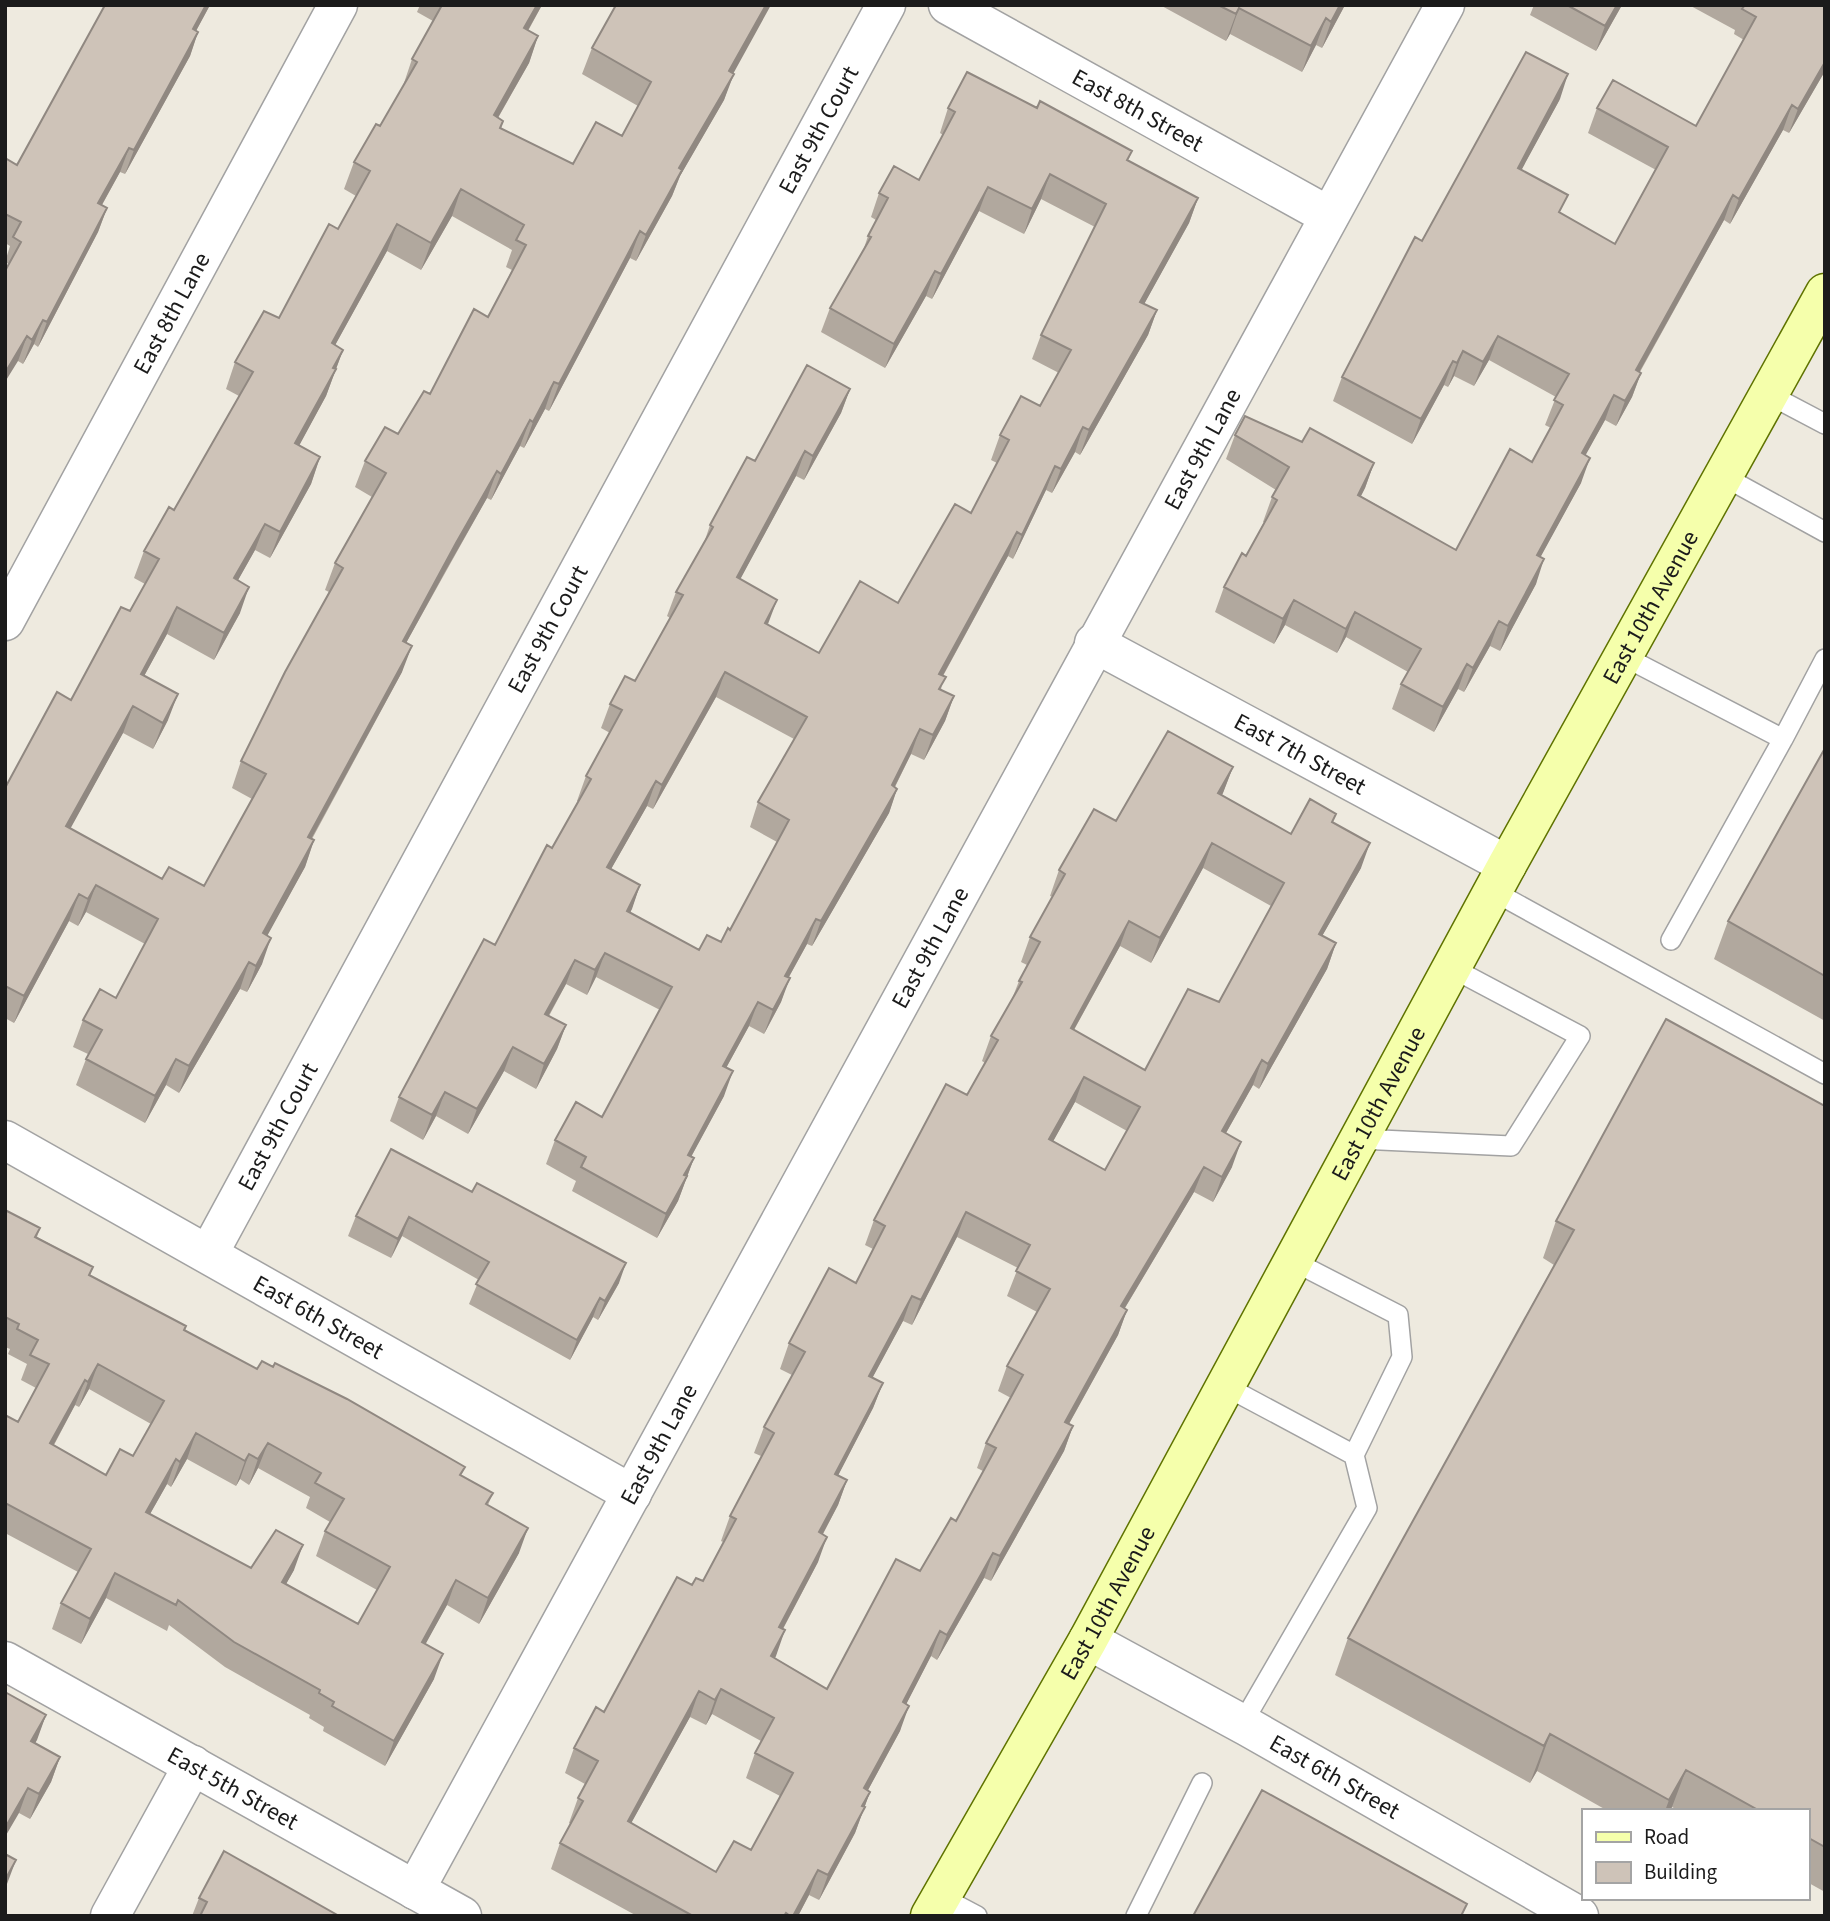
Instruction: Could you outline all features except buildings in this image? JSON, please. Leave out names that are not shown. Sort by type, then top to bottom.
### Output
[{"type":"street","name":"East 8th Lane","points":[[5,621],[338,5]]},
{"type":"street","name":"East 9th Court","points":[[209,1253],[886,5]]},
{"type":"street","name":"East 8th Street","points":[[948,5],[1329,216]]},
{"type":"street","name":"East 9th Lane","points":[[415,1890],[1445,5]]},
{"type":"street","name":"East 10th Avenue","points":[[935,1907],[1088,1640],[1500,878],[1825,293]]},
{"type":"street","name":"East 7th Street","points":[[1094,643],[1500,878]]},
{"type":"street","name":"East 6th Street","points":[[5,1140],[632,1494]]},
{"type":"street","name":"East 6th Street","points":[[1088,1640],[1242,1724],[1579,1916]]},
{"type":"street","name":"East 5th Street","points":[[5,1661],[462,1916]]},
{"type":"street","points":[[110,1916],[193,1765]]},
{"type":"lane","points":[[1768,394],[1825,424]]},
{"type":"lane","points":[[1723,476],[1825,532]]},
{"type":"lane","points":[[1623,656],[1783,739]]},
{"type":"lane","points":[[1671,940],[1825,659]]},
{"type":"lane","name":"East 7th Street","points":[[1500,878],[1825,1074]]},
{"type":"lane","points":[[1359,1139],[1511,1146],[1580,1036],[1452,968]]},
{"type":"lane","points":[[1242,1724],[1367,1508],[1354,1455],[1402,1357],[1398,1315],[1293,1261]]},
{"type":"lane","points":[[1225,1386],[1354,1455]]},
{"type":"lane","points":[[1136,1916],[1202,1783]]},
{"type":"lane","points":[[935,1907],[977,1916]]}]
